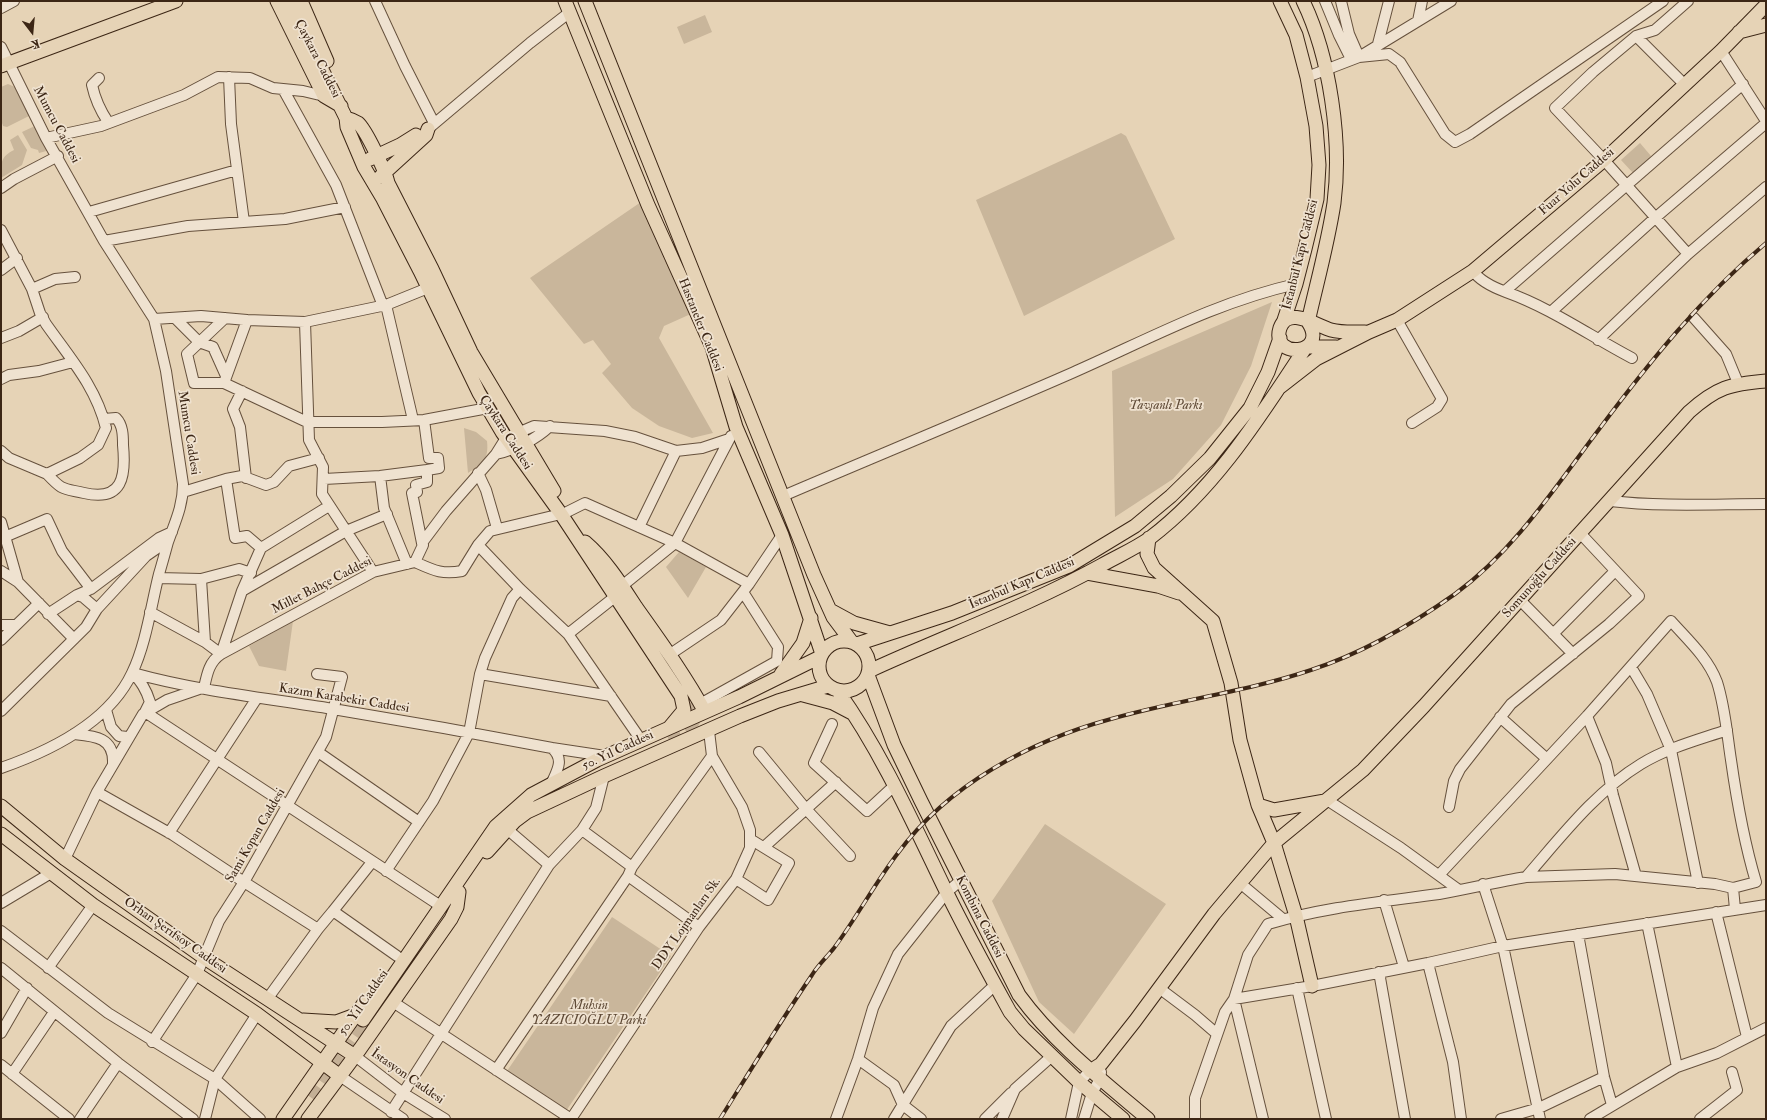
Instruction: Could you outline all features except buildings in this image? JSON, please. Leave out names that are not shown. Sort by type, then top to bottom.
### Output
[{"type":"main road","points":[[5,65],[176,1]]},
{"type":"main road","points":[[277,1],[324,96],[344,112]]},
{"type":"main road","name":"Çaykara Caddesi","points":[[288,1],[344,112],[347,127],[362,163],[383,199],[488,408],[512,435]]},
{"type":"main road","points":[[301,1],[338,86],[344,112]]},
{"type":"main road","name":"Hastaneler Caddesi","points":[[585,1],[783,496],[830,609],[854,642]]},
{"type":"main road","name":"İstanbul Kapı Caddesi","points":[[1280,1],[1296,35],[1307,77],[1316,126],[1318,165],[1316,199],[1296,284],[1283,323]]},
{"type":"main road","points":[[868,673],[1048,593],[1149,538],[1189,503],[1223,464],[1264,411],[1313,338],[1313,332],[1308,322],[1329,233],[1334,201],[1336,143],[1334,113],[1326,71],[1309,13],[1303,1]]},
{"type":"main road","name":"Fuar Yolu Caddesi","points":[[1280,387],[1308,365],[1337,347],[1397,320],[1473,271],[1604,160],[1721,51],[1766,5]]},
{"type":"main road","name":"Hastaneler Caddesi","points":[[567,6],[648,205],[712,347],[736,427],[782,535],[811,618],[821,655]]},
{"type":"main road","points":[[1738,32],[1766,25]]},
{"type":"main road","name":"Çaykara Caddesi","points":[[344,112],[358,123],[386,173],[388,183],[432,269],[512,435],[564,513],[619,591],[682,696],[684,710],[668,732],[600,766],[543,798],[527,812]]},
{"type":"main road","points":[[362,163],[376,155],[400,145],[431,126]]},
{"type":"main road","points":[[372,182],[386,173],[426,135],[431,126]]},
{"type":"main road","points":[[1337,347],[1306,347],[1301,350],[1291,350],[1282,343],[1280,338],[1280,328],[1283,323],[1292,317],[1298,317],[1332,330],[1369,332]]},
{"type":"main road","name":"İstanbul Kapı Caddesi","points":[[854,642],[890,633],[952,613],[1070,566],[1136,526],[1172,496],[1210,458],[1250,408],[1268,372],[1280,338]]},
{"type":"main road","name":"Somunoğlu Caddesi","points":[[1095,1075],[1101,1064],[1214,914],[1274,843],[1363,770],[1520,600],[1689,412],[1706,396],[1738,383],[1766,381]]},
{"type":"main road","name":"Çaykara Caddesi","points":[[564,513],[698,704]]},
{"type":"main road","points":[[1149,538],[1147,554],[1154,568],[1213,621],[1231,683],[1240,740],[1258,805],[1274,843],[1296,916],[1312,986]]},
{"type":"main road","points":[[585,542],[595,550],[619,591],[669,655],[698,704]]},
{"type":"main road","points":[[1087,573],[1158,586],[1184,594]]},
{"type":"main road","points":[[830,609],[854,623],[890,633]]},
{"type":"main road","points":[[780,675],[803,643],[811,618]]},
{"type":"main road","points":[[836,642],[854,642],[862,648],[868,658],[868,673],[864,682],[855,689],[833,688],[820,676],[819,670],[821,655],[829,645],[836,642]]},
{"type":"main road","name":"50. Yıl Caddesi","points":[[362,1019],[397,956],[438,900],[455,892],[496,826],[531,795],[552,782],[605,756],[641,740],[668,732],[698,704],[739,697],[821,655]]},
{"type":"main road","name":"Kombina Caddesi","points":[[868,673],[894,745],[960,881],[1019,995],[1032,1012],[1095,1075],[1148,1119]]},
{"type":"main road","name":"50. Yıl Caddesi","points":[[283,1119],[336,1043],[362,1019],[455,892],[489,849],[507,829],[527,812],[604,776],[778,701],[801,694],[833,688]]},
{"type":"main road","name":"Kombina Caddesi","points":[[833,688],[855,715],[894,786],[995,985],[1017,1022],[1079,1082],[1123,1119]]},
{"type":"main road","points":[[801,694],[813,696],[833,703],[855,715]]},
{"type":"main road","points":[[1258,805],[1274,810],[1327,800]]},
{"type":"main road","name":"Orhan Şerifsoy Caddesi","points":[[1,806],[65,859],[203,956],[355,1056]]},
{"type":"main road","name":"Orhan Şerifsoy Caddesi","points":[[1,834],[93,905],[257,1014],[340,1076]]},
{"type":"main road","name":"50. Yıl Caddesi","points":[[308,1119],[355,1056],[450,919],[457,908],[455,892]]},
{"type":"main road","points":[[300,1020],[336,1022],[362,1019]]},
{"type":"main road","points":[[292,1119],[310,1097],[299,1119]]},
{"type":"street","points":[[1,8],[14,1]]},
{"type":"street","points":[[375,1],[431,126],[567,6]]},
{"type":"street","points":[[1325,1],[1339,35],[1355,58]]},
{"type":"street","points":[[1341,1],[1355,58]]},
{"type":"street","points":[[1378,44],[1389,1]]},
{"type":"street","points":[[1418,21],[1422,1]]},
{"type":"street","points":[[1307,77],[1326,71],[1355,58],[1451,1]]},
{"type":"street","points":[[1355,58],[1389,54],[1400,62],[1445,134],[1455,142],[1470,134],[1663,1]]},
{"type":"street","points":[[1688,1],[1655,30],[1636,36],[1593,72],[1555,108],[1604,160],[1688,254]]},
{"type":"street","points":[[1636,36],[1684,84]]},
{"type":"street","name":"Mumcu Caddesi","points":[[1,47],[5,65],[46,138],[58,156],[104,241],[154,319],[166,371],[183,492],[180,512],[167,545],[133,673],[120,695],[97,719],[61,742],[1,768]]},
{"type":"street","points":[[1552,311],[1655,218],[1766,122],[1721,51]]},
{"type":"street","points":[[46,138],[101,126],[108,122],[184,95],[218,77],[250,78],[273,88],[324,96]]},
{"type":"street","points":[[229,77],[231,124],[244,222]]},
{"type":"street","points":[[99,78],[92,85],[94,96],[108,122]]},
{"type":"street","points":[[1505,291],[1743,84]]},
{"type":"street","points":[[283,89],[336,185],[385,305],[413,420]]},
{"type":"street","points":[[1,188],[14,178],[58,156]]},
{"type":"street","points":[[88,212],[238,170]]},
{"type":"street","points":[[1598,340],[1688,254],[1766,187]]},
{"type":"street","points":[[104,241],[188,226],[286,219],[345,208]]},
{"type":"street","points":[[1,230],[32,289],[42,317],[93,389],[106,428],[98,444],[80,458],[47,474]]},
{"type":"street","points":[[1,270],[17,258]]},
{"type":"street","points":[[1473,271],[1477,277],[1552,311],[1598,340],[1632,358]]},
{"type":"street","points":[[32,289],[55,279],[75,277]]},
{"type":"street","points":[[783,496],[1072,373],[1181,322],[1260,292],[1296,284]]},
{"type":"street","points":[[154,319],[201,316],[247,320],[305,322],[385,305],[428,288]]},
{"type":"street","points":[[1,338],[18,331],[42,317]]},
{"type":"street","points":[[175,318],[199,342],[213,347],[225,379],[242,391],[307,422],[382,422],[424,420],[488,408]]},
{"type":"street","points":[[225,318],[187,354],[194,383],[225,379]]},
{"type":"street","points":[[1694,318],[1726,354],[1738,383]]},
{"type":"street","points":[[225,379],[247,320]]},
{"type":"street","points":[[1397,320],[1442,399],[1437,407],[1412,423]]},
{"type":"street","points":[[305,322],[307,422],[309,440],[323,467],[324,479],[322,494],[373,572]]},
{"type":"street","points":[[1,377],[38,371],[73,362]]},
{"type":"street","points":[[242,391],[233,409],[240,427],[246,478]]},
{"type":"street","points":[[1,451],[9,458],[47,474],[62,489],[104,496],[110,493],[120,483],[124,472],[123,440],[119,421],[116,418],[104,419]]},
{"type":"street","points":[[324,479],[380,476],[439,468],[438,458],[430,458],[424,420]]},
{"type":"street","points":[[422,543],[478,473],[512,435],[534,426],[605,431],[635,437],[676,450],[702,448],[729,439]]},
{"type":"street","points":[[496,454],[520,447],[550,426]]},
{"type":"street","points":[[568,634],[675,543],[736,427]]},
{"type":"street","points":[[639,527],[676,450]]},
{"type":"street","points":[[183,492],[226,479],[242,476],[266,485],[274,482],[289,466],[319,458]]},
{"type":"street","points":[[411,563],[423,545],[412,493],[417,492],[416,486],[427,482],[427,470]]},
{"type":"street","points":[[478,473],[486,490],[497,528]]},
{"type":"street","points":[[380,476],[387,514],[411,563],[435,571],[448,574],[462,571],[478,545],[490,531],[497,528],[564,513],[585,503],[675,543],[749,584]]},
{"type":"street","points":[[226,479],[235,538],[248,536],[261,548]]},
{"type":"street","points":[[1610,500],[1663,505],[1766,504]]},
{"type":"street","points":[[150,612],[205,642],[221,654],[242,591],[261,548],[330,506]]},
{"type":"street","points":[[242,591],[346,531],[387,514]]},
{"type":"street","points":[[6,536],[47,519],[62,551],[91,589]]},
{"type":"street","points":[[1,522],[18,582]]},
{"type":"street","points":[[48,614],[77,595],[91,589],[159,538],[172,532]]},
{"type":"street","points":[[1450,807],[1454,782],[1460,769],[1510,704],[1609,624],[1638,596],[1580,533]]},
{"type":"street","points":[[669,655],[721,620],[749,584],[782,535]]},
{"type":"street","points":[[1,711],[86,627],[98,609],[146,556],[159,547],[167,545]]},
{"type":"street","points":[[478,545],[520,589],[568,634],[641,740]]},
{"type":"street","name":"Millet Bahçe Caddesi","points":[[204,688],[208,671],[213,659],[221,654],[373,572],[411,563]]},
{"type":"street","points":[[158,578],[201,579],[239,569],[251,573]]},
{"type":"street","points":[[1,571],[18,582],[74,639]]},
{"type":"street","points":[[1553,634],[1615,571]]},
{"type":"street","points":[[201,579],[205,642]]},
{"type":"street","points":[[386,872],[433,801],[469,733],[480,674],[493,637],[512,598],[520,589]]},
{"type":"street","points":[[698,704],[776,660],[779,655],[778,647],[743,592]]},
{"type":"street","points":[[77,595],[83,597],[98,609]]},
{"type":"street","points":[[1520,600],[1573,654]]},
{"type":"street","points":[[1,640],[39,603]]},
{"type":"street","points":[[1195,1119],[1195,1098],[1225,1012],[1234,999],[1248,955],[1268,924],[1296,916],[1384,900],[1459,890],[1483,884],[1526,877],[1615,874],[1733,888],[1756,882],[1747,855],[1737,803],[1727,730],[1716,682],[1706,662],[1671,621],[1587,716],[1439,875]]},
{"type":"street","points":[[1,625],[16,626]]},
{"type":"street","points":[[1631,667],[1647,694],[1660,721],[1671,750],[1698,883]]},
{"type":"street","points":[[65,859],[97,792],[127,737],[145,712],[150,702],[144,686],[133,673]]},
{"type":"street","name":"Kazım Karabekir Caddesi","points":[[133,673],[257,698],[332,709],[605,756]]},
{"type":"street","name":"Sami Kopan Caddesi","points":[[152,1042],[197,974],[203,956],[219,921],[244,882],[326,737],[332,709],[342,677],[317,674]]},
{"type":"street","points":[[480,674],[611,696]]},
{"type":"street","points":[[145,712],[160,704],[204,688]]},
{"type":"street","points":[[169,833],[257,698]]},
{"type":"street","points":[[106,710],[110,727],[119,736],[127,737]]},
{"type":"street","points":[[145,712],[386,872],[436,903]]},
{"type":"street","points":[[1587,716],[1606,763],[1636,876]]},
{"type":"street","points":[[1500,717],[1547,759]]},
{"type":"street","points":[[832,724],[814,763],[867,811],[894,786]]},
{"type":"street","points":[[1526,877],[1596,798],[1611,786],[1642,764],[1671,750],[1727,730]]},
{"type":"street","name":"DDY Lojmanları Sk.","points":[[571,1119],[699,927],[736,879],[750,848],[750,830],[742,807],[712,756],[709,731]]},
{"type":"street","points":[[74,734],[96,737],[104,740],[112,750],[113,763]]},
{"type":"street","points":[[552,748],[557,753],[560,764],[552,782]]},
{"type":"street","points":[[318,752],[419,822]]},
{"type":"street","points":[[759,752],[806,809],[850,856]]},
{"type":"street","points":[[496,1070],[630,872],[712,756]]},
{"type":"street","points":[[391,1112],[549,866],[582,830],[596,808],[604,776]]},
{"type":"street","points":[[764,848],[836,782]]},
{"type":"street","points":[[97,792],[169,833],[318,928]]},
{"type":"street","points":[[1327,800],[1401,848],[1459,890]]},
{"type":"street","points":[[507,829],[549,866]]},
{"type":"street","points":[[582,830],[630,872],[699,927]]},
{"type":"street","points":[[736,879],[768,900],[789,863],[750,839]]},
{"type":"street","points":[[268,998],[318,928],[372,862]]},
{"type":"street","points":[[1,903],[50,873]]},
{"type":"street","points":[[836,1119],[858,1059],[873,1008],[898,954],[947,892],[960,881]]},
{"type":"street","points":[[1240,883],[1283,919]]},
{"type":"street","points":[[1483,884],[1503,946],[1540,1119]]},
{"type":"street","points":[[1733,888],[1735,909]]},
{"type":"street","points":[[1384,900],[1404,967]]},
{"type":"street","points":[[1234,999],[1312,986],[1404,967],[1428,964],[1503,946],[1766,904]]},
{"type":"street","points":[[48,968],[93,905]]},
{"type":"street","points":[[333,911],[397,956]]},
{"type":"street","points":[[1716,912],[1747,1037]]},
{"type":"street","points":[[1647,923],[1677,1067]]},
{"type":"street","points":[[1,931],[108,1013],[152,1042],[214,1079],[260,1119]]},
{"type":"street","points":[[1578,934],[1604,1077],[1612,1105]]},
{"type":"street","points":[[1428,964],[1453,1062],[1460,1119]]},
{"type":"street","points":[[1,968],[182,1116],[193,1119]]},
{"type":"street","points":[[1379,972],[1405,1119]]},
{"type":"street","points":[[894,1119],[951,1026],[995,985]]},
{"type":"street","points":[[1,1033],[27,988]]},
{"type":"street","points":[[1159,988],[1195,1015],[1217,1034]]},
{"type":"street","points":[[1298,988],[1326,1119]]},
{"type":"street","points":[[1234,999],[1263,1119]]},
{"type":"street","points":[[393,1002],[571,1119]]},
{"type":"street","points":[[12,1074],[54,1012]]},
{"type":"street","points":[[205,1119],[214,1079],[257,1014]]},
{"type":"street","points":[[1590,1119],[1677,1067],[1716,1052],[1766,1028]]},
{"type":"street","name":"İstasyon Caddesi","points":[[355,1056],[403,1093],[444,1119]]},
{"type":"street","points":[[985,1119],[1015,1089],[1052,1056]]},
{"type":"street","points":[[858,1059],[894,1085],[903,1105],[920,1119]]},
{"type":"street","points":[[80,1119],[118,1063]]},
{"type":"street","points":[[1,1066],[69,1119]]},
{"type":"street","points":[[1700,1119],[1737,1090],[1732,1072]]},
{"type":"street","points":[[1071,1119],[1079,1082],[1095,1075]]},
{"type":"street","points":[[1084,1119],[1092,1093],[1095,1075]]},
{"type":"street","points":[[340,1076],[403,1119]]},
{"type":"street","points":[[1501,1119],[1538,1108],[1604,1077]]},
{"type":"street","points":[[1002,1119],[1015,1089]]},
{"type":"green space","points":[[705,15],[712,32],[684,44],[677,27]]},
{"type":"green space","points":[[8,84],[15,87],[29,116],[7,127],[3,126],[1,120],[1,87]]},
{"type":"green space","points":[[37,125],[50,150],[39,153],[38,150],[31,148],[22,132]]},
{"type":"green space","points":[[1121,133],[1126,136],[1175,239],[1024,316],[976,200]]},
{"type":"green space","points":[[18,135],[27,150],[22,165],[1,178],[2,161],[6,155],[14,150],[10,140]]},
{"type":"green space","points":[[1640,143],[1651,156],[1633,173],[1621,160]]},
{"type":"green space","points":[[641,202],[693,313],[664,326],[659,338],[713,433],[692,438],[659,426],[632,408],[602,373],[611,364],[593,340],[584,344],[530,278]]},
{"type":"green space","name":"Tavşanlı Parkı","points":[[1272,302],[1251,366],[1221,425],[1173,479],[1115,517],[1112,371]]},
{"type":"green space","points":[[464,428],[476,432],[487,441],[486,457],[478,467],[468,473]]},
{"type":"green space","points":[[679,552],[706,567],[688,598],[666,567]]},
{"type":"green space","points":[[293,621],[286,671],[259,666],[249,646]]},
{"type":"green space","points":[[1045,824],[1166,904],[1074,1034],[1039,1002],[992,901]]},
{"type":"green space","name":"Muhsin YAZICIOĞLU Parkı","points":[[612,917],[671,956],[566,1111],[507,1071]]},
{"type":"tunnel","points":[[667,736],[692,724],[695,715],[690,698]]},
{"type":"tunnel","points":[[313,1099],[368,1022]]},
{"type":"railway","points":[[720,1119],[800,993],[817,968],[834,948],[890,864],[918,829],[941,806],[993,769],[1021,753],[1051,740],[1081,728],[1136,712],[1237,690],[1286,678],[1311,670],[1368,647],[1404,627],[1455,594],[1477,577],[1516,537],[1534,516],[1638,378],[1658,354],[1720,285],[1766,243]]}]
